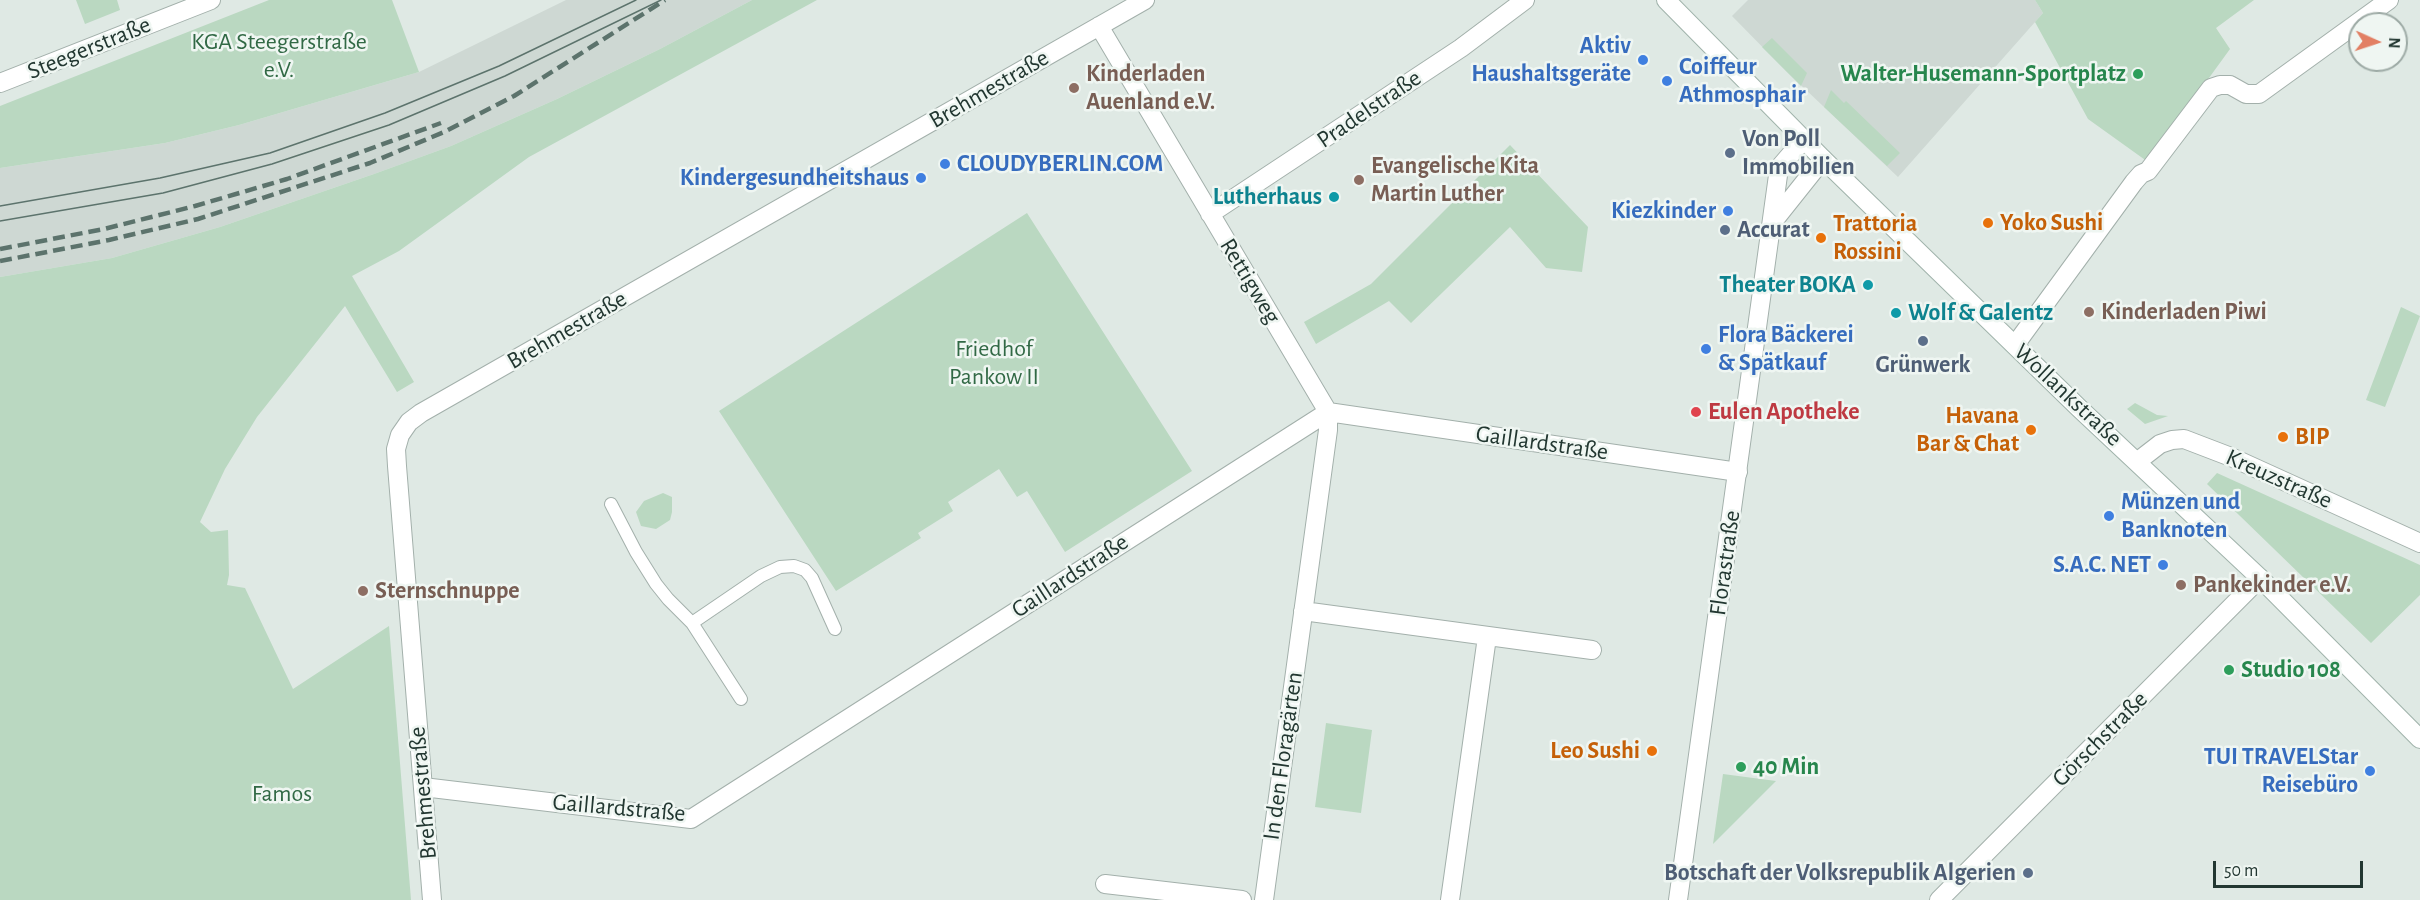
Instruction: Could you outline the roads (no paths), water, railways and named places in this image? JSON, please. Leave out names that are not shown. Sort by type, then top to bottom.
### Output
[{"type":"street","name":"Steegerstraße","points":[[0,83],[212,0]]},
{"type":"street","name":"Brehmestraße","points":[[432,900],[396,449],[400,435],[409,422],[430,407],[1144,0]]},
{"type":"street","name":"Pradelstraße","points":[[1210,214],[1461,48],[1525,0]]},
{"type":"street","name":"Wollankstraße","points":[[1666,0],[1823,159],[2260,578],[2420,739]]},
{"type":"street","points":[[2015,345],[2134,182],[2141,174],[2148,171],[2211,88],[2229,85],[2246,94],[2259,94],[2389,0]]},
{"type":"street","name":"Rettigweg","points":[[1099,26],[1328,412]]},
{"type":"street","name":"Florastraße","points":[[1678,900],[1779,168],[1804,139]]},
{"type":"street","points":[[1770,225],[1823,159]]},
{"type":"street","name":"Gaillardstraße","points":[[423,787],[691,819],[1328,412],[1738,472]]},
{"type":"street","name":"In den Floragärten","points":[[1264,900],[1328,430],[1328,412]]},
{"type":"street","name":"Kreuzstraße","points":[[2138,461],[2160,444],[2172,440],[2184,440],[2231,457],[2420,543]]},
{"type":"street","name":"Görschstraße","points":[[1939,900],[2260,578]]},
{"type":"street","points":[[1303,611],[1592,650]]},
{"type":"street","points":[[1450,900],[1487,637]]},
{"type":"street","points":[[1105,884],[1242,900]]},
{"type":"lane","points":[[611,504],[656,584],[692,622],[741,699]]},
{"type":"lane","points":[[692,622],[761,576],[780,567],[794,566],[805,570],[812,578],[835,629]]},
{"type":"tram line","points":[[0,206],[160,178],[270,153],[385,113],[499,66],[636,0]]},
{"type":"tram line","points":[[0,221],[163,193],[272,164],[389,125],[505,76],[661,0]]},
{"type":"railway","points":[[0,261],[109,240],[198,219],[370,163],[444,132],[514,96],[665,0]]},
{"type":"railway","points":[[0,249],[104,229],[195,206],[287,179],[441,123]]},
{"type":"place","name":"Aktiv Haushaltsgeräte","points":[[1643,60]]},
{"type":"place","name":"Walter-Husemann-Sportplatz","points":[[2138,74]]},
{"type":"place","name":"Coiffeur Athmosphair","points":[[1667,81]]},
{"type":"place","name":"Kinderladen Auenland e.V.","points":[[1074,88]]},
{"type":"place","name":"Von Poll Immobilien","points":[[1730,153]]},
{"type":"place","name":"CLOUDYBERLIN.COM","points":[[945,164]]},
{"type":"place","name":"Kindergesundheitshaus","points":[[921,178]]},
{"type":"place","name":"Evangelische Kita Martin Luther","points":[[1359,180]]},
{"type":"place","name":"Lutherhaus","points":[[1334,197]]},
{"type":"place","name":"Kiezkinder","points":[[1728,211]]},
{"type":"place","name":"Yoko Sushi","points":[[1988,223]]},
{"type":"place","name":"Accurat","points":[[1725,230]]},
{"type":"place","name":"Trattoria Rossini","points":[[1821,238]]},
{"type":"place","name":"Theater BOKA","points":[[1868,285]]},
{"type":"place","name":"Kinderladen Piwi","points":[[2089,312]]},
{"type":"place","name":"Wolf & Galentz","points":[[1896,313]]},
{"type":"place","name":"Grünwerk","points":[[1923,341]]},
{"type":"place","name":"Flora Bäckerei & Spätkauf","points":[[1706,349]]},
{"type":"place","name":"Eulen Apotheke","points":[[1696,412]]},
{"type":"place","name":"Havana Bar & Chat","points":[[2031,430]]},
{"type":"place","name":"BIP","points":[[2283,437]]},
{"type":"place","name":"Münzen und Banknoten","points":[[2109,516]]},
{"type":"place","name":"S.A.C. NET","points":[[2163,565]]},
{"type":"place","name":"Pankekinder e.V.","points":[[2181,585]]},
{"type":"place","name":"Sternschnuppe","points":[[363,591]]},
{"type":"place","name":"Studio 108","points":[[2229,670]]},
{"type":"place","name":"Leo Sushi","points":[[1652,751]]},
{"type":"place","name":"40 Min","points":[[1741,767]]},
{"type":"place","name":"TUI TRAVELStar Reisebüro","points":[[2370,771]]},
{"type":"place","name":"Botschaft der Volksrepublik Algerien","points":[[2028,873]]},
{"type":"park label","name":"KGA Steegerstraße e.V.","points":[[279,56]]},
{"type":"park label","name":"Friedhof Pankow II","points":[[994,363]]},
{"type":"park label","name":"Famos","points":[[282,794]]}]
